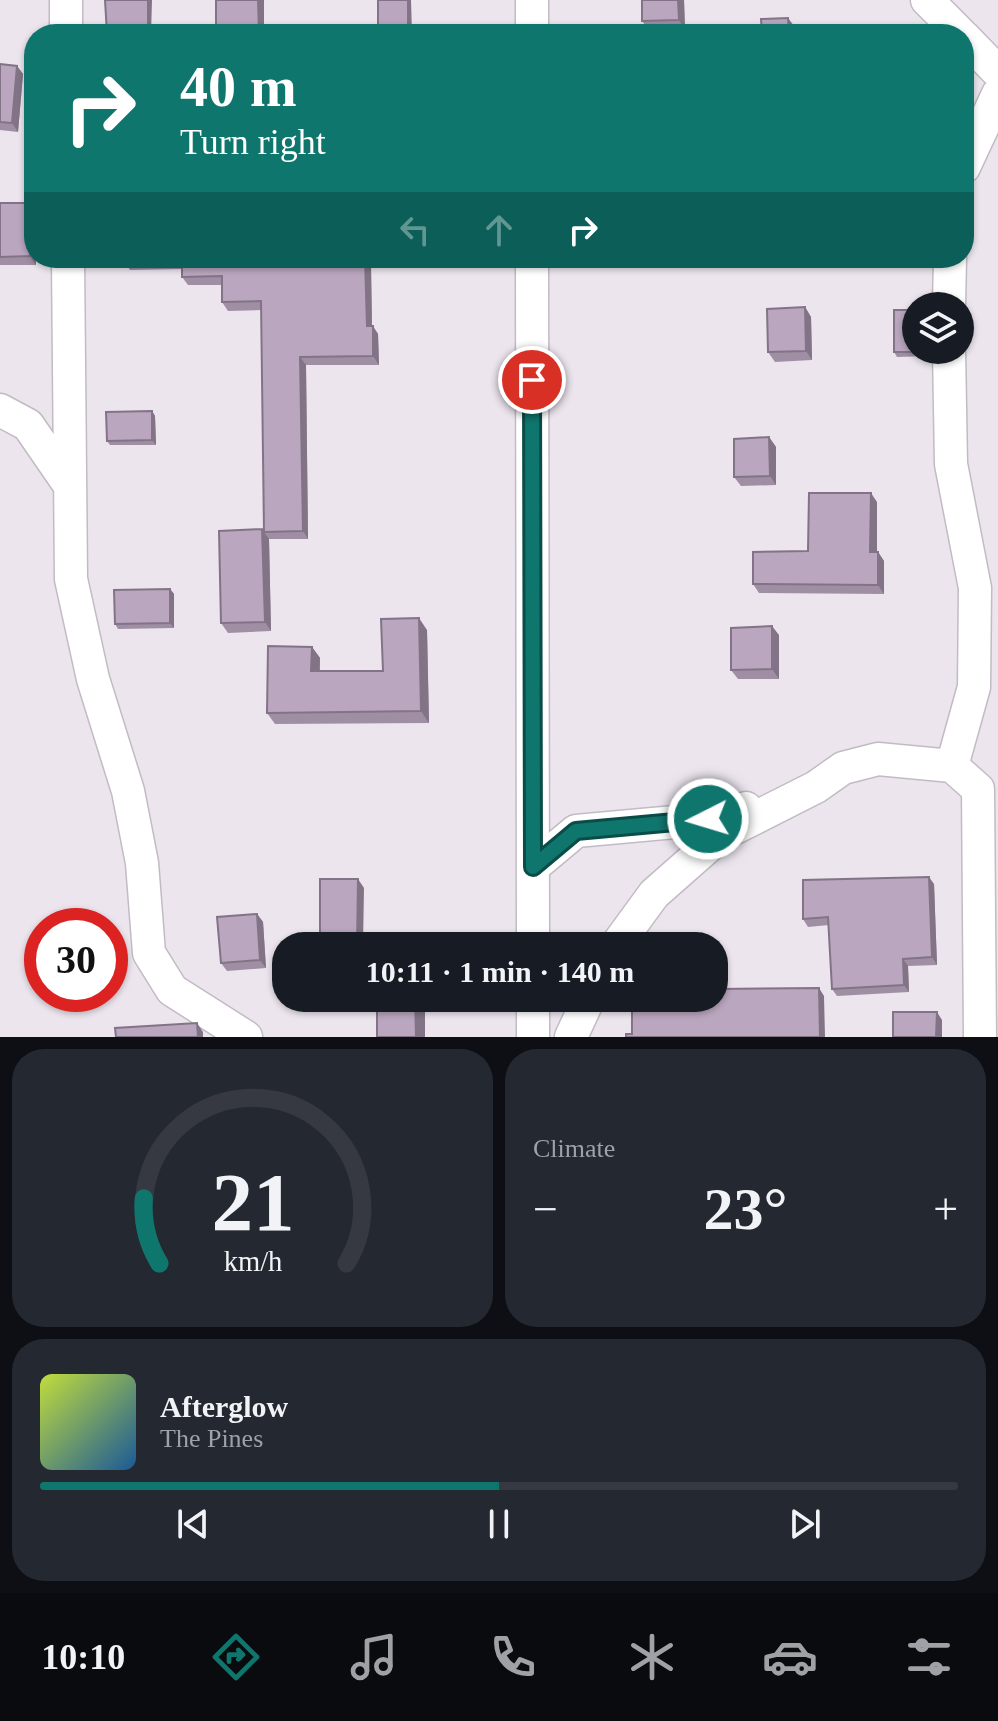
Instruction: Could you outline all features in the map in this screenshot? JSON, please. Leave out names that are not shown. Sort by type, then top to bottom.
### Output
[{"type":"street","points":[[66,0],[66,24]]},
{"type":"street","points":[[532,0],[532,24]]},
{"type":"street","points":[[927,0],[950,24]]},
{"type":"street","points":[[974,48],[998,72]]},
{"type":"street","points":[[974,146],[998,94]]},
{"type":"street","points":[[68,268],[71,579],[93,679],[128,791],[142,863],[149,953],[172,990],[246,1037]]},
{"type":"street","points":[[532,268],[533,932]]},
{"type":"street","points":[[949,292],[950,268]]},
{"type":"street","points":[[949,364],[951,464],[975,588],[974,687],[952,766]]},
{"type":"street","points":[[0,410],[28,425],[70,486]]},
{"type":"street","points":[[626,932],[654,894],[721,835],[816,787],[843,768],[878,759],[952,766],[988,790],[980,1037]]},
{"type":"street","points":[[533,867],[576,831],[708,819],[816,787]]},
{"type":"street","points":[[533,1012],[533,1037]]},
{"type":"street","points":[[571,1037],[583,1012]]},
{"type":"building","points":[[105,0],[148,0],[148,24],[106,24]]},
{"type":"building","points":[[216,0],[258,0],[259,24],[216,24]]},
{"type":"building","points":[[378,0],[408,0],[408,24],[378,24]]},
{"type":"building","points":[[642,0],[678,0],[679,20],[642,21]]},
{"type":"building","points":[[788,18],[788,24],[761,24],[761,19]]},
{"type":"building","points":[[0,64],[17,66],[12,123],[0,122]]},
{"type":"building","points":[[0,203],[24,203],[24,256],[0,257]]},
{"type":"building","points":[[182,268],[365,268],[367,326],[373,326],[373,356],[300,357],[303,531],[264,532],[261,301],[222,302],[222,276],[182,277]]},
{"type":"building","points":[[805,307],[806,351],[768,352],[767,309]]},
{"type":"building","points":[[894,310],[902,310],[902,352],[894,352]]},
{"type":"building","points":[[152,411],[152,440],[107,441],[106,412]]},
{"type":"building","points":[[769,437],[770,476],[734,477],[734,439]]},
{"type":"building","points":[[809,493],[871,493],[870,552],[878,552],[878,585],[753,584],[753,552],[808,551]]},
{"type":"building","points":[[262,529],[265,622],[221,623],[219,531]]},
{"type":"building","points":[[170,589],[170,623],[115,624],[114,590]]},
{"type":"building","points":[[419,618],[421,711],[267,713],[268,646],[312,647],[311,671],[383,671],[381,619]]},
{"type":"building","points":[[772,626],[772,669],[731,670],[731,628]]},
{"type":"building","points":[[929,877],[932,957],[903,959],[904,985],[832,989],[828,917],[803,919],[803,880]]},
{"type":"building","points":[[320,879],[358,879],[357,932],[320,932]]},
{"type":"building","points":[[257,914],[260,960],[221,963],[217,917]]},
{"type":"building","points":[[819,988],[820,1037],[626,1037],[626,1034],[632,1034],[632,1012],[728,1012],[728,989]]},
{"type":"building","points":[[377,1012],[415,1012],[416,1037],[377,1037]]},
{"type":"building","points":[[893,1012],[937,1012],[936,1037],[893,1037]]},
{"type":"building","points":[[197,1023],[198,1037],[116,1037],[115,1028]]},
{"type":"route","points":[[532,380],[533,867],[576,831],[708,819]]}]
